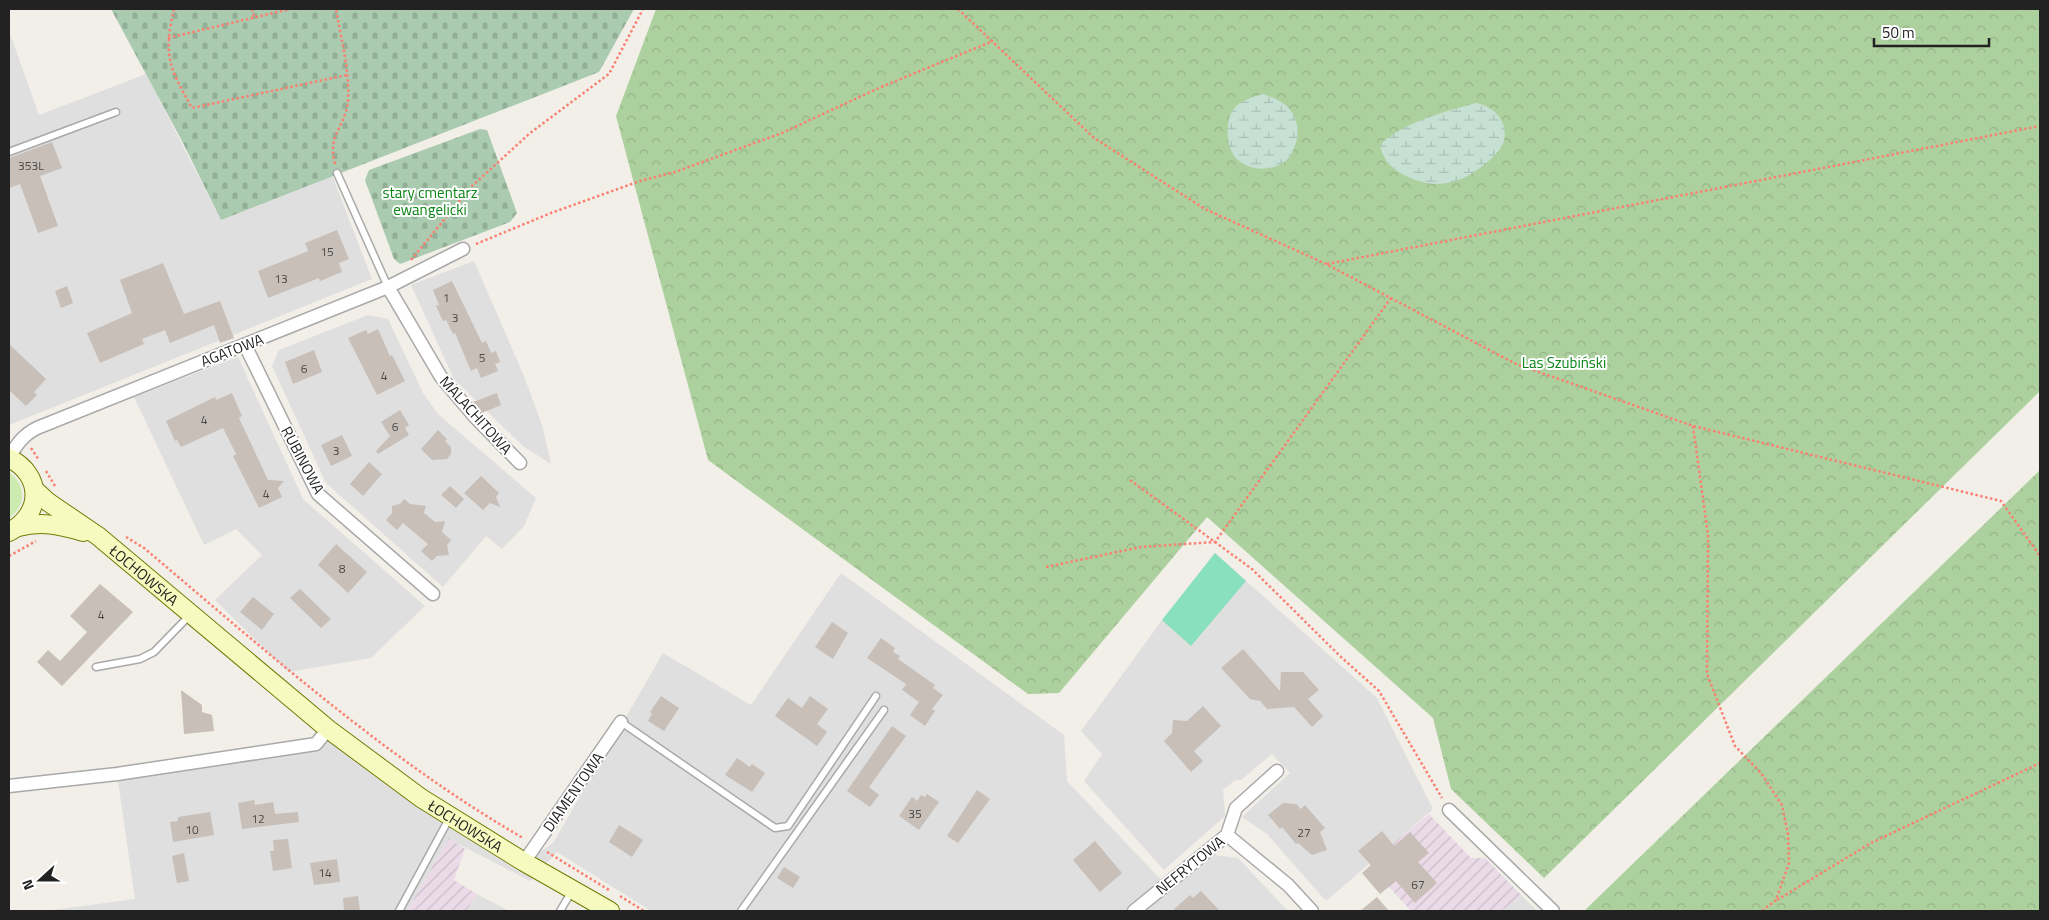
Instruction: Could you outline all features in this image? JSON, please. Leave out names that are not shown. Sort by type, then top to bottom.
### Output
[{"type":"main road","name":"ŁOCHOWSKA","points":[[9,458],[25,470],[34,489],[48,502],[98,536],[328,729],[421,798],[524,862],[610,911]]},
{"type":"main road","points":[[13,529],[31,510],[34,489]]},
{"type":"main road","name":"ŁOCHOWSKA","points":[[13,529],[51,523],[98,536]]},
{"type":"street","name":"AGATOWA","points":[[9,458],[17,443],[29,432],[388,287],[463,249]]},
{"type":"street","name":"MALACHITOWA","points":[[388,287],[441,377],[475,417],[520,463]]},
{"type":"street","name":"RUBINOWA","points":[[245,345],[318,494],[433,594]]},
{"type":"street","name":"DIAMENTOWA","points":[[524,862],[622,722]]},
{"type":"street","points":[[9,786],[117,774],[316,744],[328,729]]},
{"type":"street","name":"NEFRYTOWA","points":[[1134,911],[1227,836],[1236,808],[1278,771]]},
{"type":"street","points":[[1449,810],[1553,911]]},
{"type":"street","points":[[1227,836],[1288,885],[1312,911]]},
{"type":"lane","points":[[9,152],[116,112]]},
{"type":"lane","points":[[337,173],[388,287]]},
{"type":"lane","points":[[96,666],[140,659],[154,652],[191,614]]},
{"type":"lane","points":[[622,722],[775,828],[788,826],[876,696]]},
{"type":"lane","points":[[741,911],[884,710]]},
{"type":"lane","points":[[399,911],[450,816]]},
{"type":"lane","points":[[560,911],[572,890]]},
{"type":"path","points":[[174,9],[168,38],[168,50],[174,76],[192,108],[347,75]]},
{"type":"path","points":[[252,9],[254,17]]},
{"type":"path","points":[[168,38],[290,9]]},
{"type":"path","points":[[336,9],[347,75],[348,104],[331,150],[337,173]]},
{"type":"path","points":[[406,266],[470,187],[529,134],[609,74],[643,9]]},
{"type":"path","points":[[958,9],[1094,138],[1205,208],[1326,264],[1516,364],[1693,426],[2001,501],[2040,555]]},
{"type":"path","points":[[463,249],[640,180],[676,172],[782,133],[881,87],[993,41]]},
{"type":"path","points":[[1326,264],[2040,126]]},
{"type":"path","points":[[1215,542],[1391,298]]},
{"type":"path","points":[[1693,426],[1708,535],[1707,674],[1735,746],[1761,773],[1782,805],[1788,834],[1789,863],[1776,900]]},
{"type":"path","points":[[1130,480],[1252,569],[1341,657],[1379,691],[1449,810]]},
{"type":"path","points":[[120,532],[144,548],[338,711],[470,808],[644,911]]},
{"type":"path","points":[[1046,568],[1141,547],[1215,542]]},
{"type":"path","points":[[9,556],[18,550]]},
{"type":"path","points":[[1762,911],[1776,900],[1871,843],[2040,762]]},
{"type":"shaded area","points":[[9,31],[39,115],[146,74],[221,220],[332,175],[372,279],[9,425]]},
{"type":"shaded area","points":[[474,261],[524,376],[542,425],[551,464],[524,447],[454,379],[411,285]]},
{"type":"shaded area","points":[[368,315],[388,319],[423,393],[438,414],[536,498],[524,526],[502,549],[486,536],[443,587],[326,483],[272,366],[279,350]]},
{"type":"shaded area","points":[[238,357],[303,499],[425,606],[371,658],[288,672],[215,600],[262,555],[236,529],[204,545],[134,397]]},
{"type":"shaded area","points":[[1215,553],[1377,698],[1433,809],[1326,901],[1267,834],[1242,817],[1290,773],[1272,754],[1241,780],[1235,780],[1223,790],[1225,816],[1164,870],[1084,781],[1102,754],[1081,731],[1160,623]]},
{"type":"shaded area","points":[[841,573],[1064,735],[1067,781],[1166,885],[1205,854],[1238,858],[1288,911],[651,911],[557,852],[530,881],[449,839],[407,911],[45,911],[135,899],[117,774],[315,744],[328,729],[525,862],[553,843],[663,653],[751,705]]},
{"type":"shaded area","points":[[1429,814],[1471,858],[1485,858],[1522,896],[1501,911],[1411,911],[1368,864]]},
{"type":"shaded area","points":[[449,838],[465,849],[454,880],[477,894],[466,911],[407,911]]},
{"type":"shaded area","points":[[477,894],[509,911],[466,911]]},
{"type":"shaded area","points":[[1522,896],[1537,911],[1501,911]]},
{"type":"green space","points":[[111,9],[634,9],[599,72],[221,220],[183,143]]},
{"type":"green space","name":"Las Szubiński","points":[[656,9],[2040,9],[2040,391],[1544,878],[1451,789],[1433,718],[1207,517],[1059,693],[1028,694],[708,460],[616,116]]},
{"type":"green space","points":[[1263,94],[1280,101],[1289,108],[1295,118],[1298,132],[1291,154],[1286,160],[1280,165],[1264,169],[1248,166],[1241,162],[1232,152],[1228,140],[1230,115],[1233,110],[1247,99]]},
{"type":"green space","points":[[1476,103],[1494,111],[1502,121],[1505,134],[1503,145],[1499,151],[1476,171],[1448,183],[1428,183],[1408,177],[1393,168],[1386,160],[1380,145],[1400,130],[1425,119]]},
{"type":"green space","name":"stary cmentarz ewangelicki","points":[[480,129],[487,130],[517,213],[510,222],[400,264],[394,259],[365,180],[369,170]]},
{"type":"green space","points":[[2040,470],[2040,911],[1584,911],[2004,505]]},
{"type":"green space","points":[[9,472],[19,483],[22,495],[19,507],[9,518]]},
{"type":"green space","points":[[1215,553],[1246,581],[1191,646],[1162,620]]},
{"type":"building","points":[[52,142],[62,168],[40,176],[58,226],[38,233],[20,184],[9,188],[9,158]]},
{"type":"building","points":[[337,230],[349,259],[339,263],[342,272],[320,281],[319,278],[268,298],[258,271],[308,251],[305,243]]},
{"type":"building","points":[[163,263],[184,314],[220,301],[234,338],[220,343],[214,325],[170,343],[165,330],[142,339],[144,344],[100,363],[87,333],[132,313],[120,280]]},
{"type":"building","points":[[452,281],[482,343],[486,341],[491,353],[496,351],[500,362],[495,364],[498,371],[481,378],[477,368],[471,371],[455,333],[453,334],[446,320],[443,321],[436,306],[439,305],[433,290]]},
{"type":"building","points":[[67,286],[73,303],[61,308],[55,291]]},
{"type":"building","points":[[378,329],[390,356],[392,355],[405,381],[377,395],[348,338],[366,330],[368,334]]},
{"type":"building","points":[[9,344],[46,379],[34,392],[37,395],[26,406],[9,390]]},
{"type":"building","points":[[314,350],[322,372],[293,384],[285,362]]},
{"type":"building","points":[[232,393],[242,416],[239,418],[268,480],[284,481],[278,488],[282,497],[259,508],[233,456],[236,454],[223,428],[181,447],[177,440],[175,441],[166,421],[215,397],[216,400]]},
{"type":"building","points":[[497,393],[501,405],[482,413],[473,402]]},
{"type":"building","points":[[400,410],[409,425],[405,428],[409,435],[378,454],[376,451],[390,436],[381,422]]},
{"type":"building","points":[[438,430],[447,439],[445,441],[451,447],[451,454],[447,459],[432,460],[421,449]]},
{"type":"building","points":[[342,435],[352,456],[331,466],[321,445]]},
{"type":"building","points":[[369,462],[382,474],[363,496],[350,484]]},
{"type":"building","points":[[481,476],[499,493],[496,497],[500,507],[490,503],[483,510],[464,493]]},
{"type":"building","points":[[450,486],[464,499],[456,508],[441,495]]},
{"type":"building","points":[[404,499],[410,504],[426,506],[424,513],[435,522],[445,521],[442,532],[451,540],[447,545],[449,555],[437,556],[432,561],[421,551],[428,544],[403,523],[397,530],[386,520],[392,513],[392,506],[400,504]]},
{"type":"building","points":[[336,544],[367,572],[348,593],[318,565]]},
{"type":"building","points":[[100,584],[133,612],[62,686],[37,662],[48,650],[60,661],[87,632],[70,616]]},
{"type":"building","points":[[300,589],[331,619],[321,628],[290,598]]},
{"type":"building","points":[[253,597],[274,614],[262,630],[240,612]]},
{"type":"building","points":[[832,622],[848,633],[833,659],[815,647]]},
{"type":"building","points":[[881,638],[895,648],[893,652],[900,656],[898,659],[935,685],[933,688],[943,695],[932,709],[935,711],[925,726],[910,715],[919,702],[902,690],[906,684],[867,658]]},
{"type":"building","points":[[1243,649],[1280,691],[1281,672],[1303,672],[1319,690],[1308,699],[1323,716],[1312,727],[1294,707],[1267,709],[1260,701],[1250,699],[1221,668]]},
{"type":"building","points":[[181,690],[202,705],[202,712],[212,715],[214,731],[184,734]]},
{"type":"building","points":[[661,696],[679,708],[664,731],[648,721],[652,714],[650,712]]},
{"type":"building","points":[[810,696],[828,709],[817,724],[827,732],[817,746],[775,716],[788,698],[802,708]]},
{"type":"building","points":[[1203,706],[1221,726],[1194,751],[1203,761],[1191,772],[1164,741],[1172,733],[1173,720],[1187,721]]},
{"type":"building","points":[[892,726],[906,736],[869,787],[879,795],[870,807],[847,791]]},
{"type":"building","points":[[737,758],[750,767],[752,764],[765,773],[752,792],[725,775]]},
{"type":"building","points":[[977,790],[990,799],[958,843],[947,836]]},
{"type":"building","points":[[927,794],[939,802],[919,830],[899,816],[912,797],[917,801],[921,795],[925,797]]},
{"type":"building","points":[[254,800],[255,805],[273,802],[275,814],[298,812],[299,822],[242,829],[238,803]]},
{"type":"building","points":[[1283,803],[1296,804],[1301,809],[1305,805],[1325,828],[1320,832],[1327,850],[1312,855],[1298,843],[1296,844],[1282,827],[1280,829],[1268,815]]},
{"type":"building","points":[[210,812],[214,835],[173,842],[170,822],[178,821],[178,817]]},
{"type":"building","points":[[619,825],[643,840],[632,857],[609,842]]},
{"type":"building","points":[[1382,831],[1394,846],[1410,832],[1429,853],[1418,862],[1437,883],[1415,903],[1396,881],[1380,894],[1362,873],[1371,865],[1358,851]]},
{"type":"building","points":[[288,839],[292,868],[273,871],[270,851],[274,851],[273,840]]},
{"type":"building","points":[[1095,841],[1122,873],[1100,892],[1073,860]]},
{"type":"building","points":[[184,853],[189,881],[177,883],[172,856]]},
{"type":"building","points":[[337,859],[340,882],[314,885],[310,863]]},
{"type":"building","points":[[784,867],[800,877],[793,888],[777,878]]},
{"type":"building","points":[[1201,891],[1220,911],[1172,911],[1190,895],[1193,898]]},
{"type":"building","points":[[358,896],[360,911],[344,911],[343,898]]},
{"type":"building","points":[[1377,897],[1389,911],[1360,911]]}]
